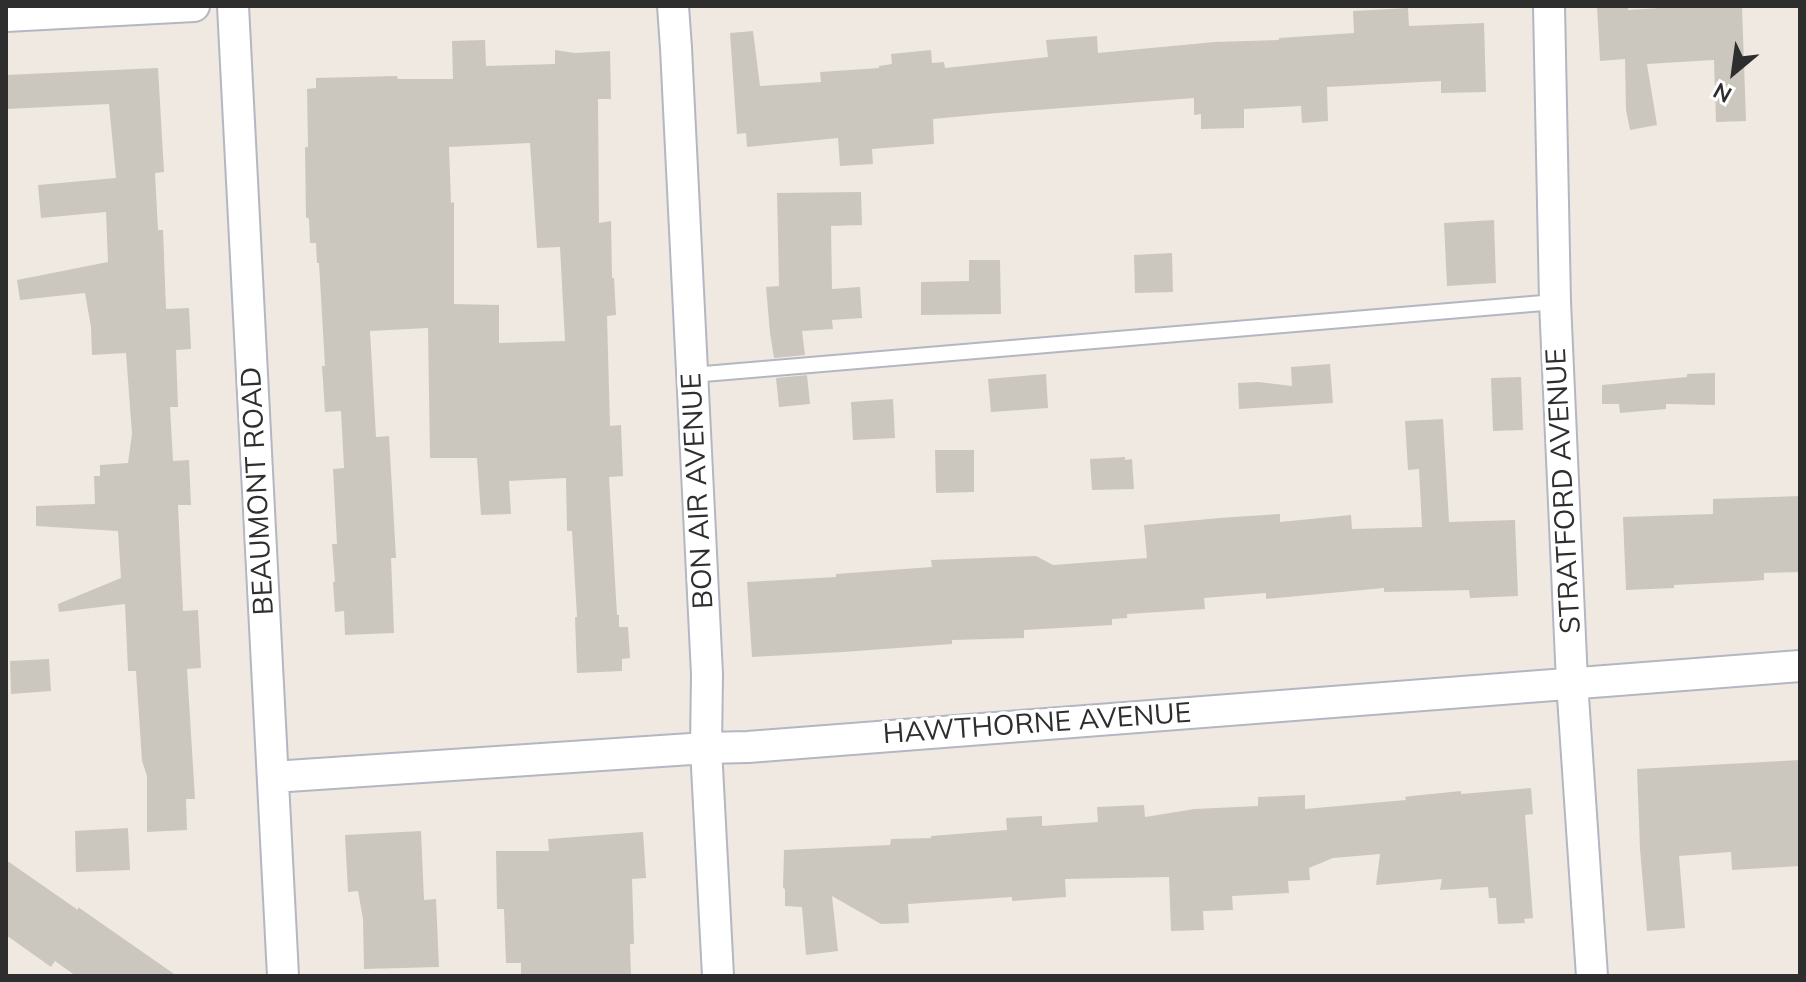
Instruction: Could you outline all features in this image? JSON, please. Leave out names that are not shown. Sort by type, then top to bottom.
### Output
[{"type":"street","points":[[6,16],[194,6]]},
{"type":"street","name":"BEAUMONT ROAD","points":[[233,6],[283,976]]},
{"type":"street","name":"BON AIR AVENUE","points":[[673,6],[707,674],[706,748],[718,976]]},
{"type":"street","name":"STRATFORD AVENUE","points":[[1549,6],[1555,302],[1572,682],[1592,976]]},
{"type":"street","name":"HAWTHORNE AVENUE","points":[[273,777],[748,747],[1800,666]]},
{"type":"lane","points":[[692,375],[1555,302]]},
{"type":"building","points":[[1597,6],[1628,6],[1628,10],[1742,6],[1746,121],[1716,122],[1714,60],[1647,64],[1657,125],[1630,130],[1626,110],[1625,59],[1600,61]]},
{"type":"building","points":[[1408,8],[1409,26],[1484,23],[1486,92],[1441,93],[1441,81],[1327,87],[1328,121],[1302,123],[1301,106],[1244,109],[1244,128],[1201,129],[1201,114],[1194,115],[1194,98],[933,119],[934,144],[872,149],[873,164],[840,166],[838,138],[747,147],[746,133],[737,134],[730,33],[753,31],[760,86],[821,82],[820,72],[879,68],[892,64],[891,54],[931,50],[932,63],[944,62],[945,68],[1048,57],[1046,40],[1097,36],[1098,53],[1354,33],[1353,11]]},
{"type":"building","points":[[485,40],[486,66],[555,64],[555,50],[575,53],[610,51],[611,99],[598,99],[599,223],[611,221],[616,315],[607,316],[610,426],[621,425],[623,476],[609,477],[617,615],[619,627],[628,627],[630,658],[622,659],[622,671],[577,673],[577,617],[572,531],[567,531],[566,478],[509,481],[511,514],[481,515],[477,458],[430,458],[428,328],[370,331],[376,437],[389,436],[396,558],[391,558],[394,633],[345,635],[344,611],[335,612],[332,544],[337,544],[333,469],[344,468],[341,411],[325,412],[319,263],[316,243],[310,243],[309,219],[306,217],[307,89],[316,88],[316,78],[397,76],[398,79],[453,79],[452,41]],"holes":[[[530,143],[537,248],[560,247],[565,341],[499,343],[499,305],[454,304],[454,202],[451,203],[449,147]]]},
{"type":"building","points":[[158,68],[164,172],[155,173],[158,230],[163,230],[166,309],[189,308],[191,349],[176,350],[178,407],[170,407],[173,461],[189,460],[191,505],[178,505],[183,611],[198,610],[201,668],[187,669],[195,799],[186,799],[187,830],[147,832],[147,776],[142,761],[136,671],[128,671],[125,604],[59,612],[58,604],[121,578],[118,531],[36,526],[36,506],[95,504],[94,476],[100,476],[100,465],[128,463],[132,434],[126,353],[92,355],[85,293],[20,300],[17,280],[108,262],[106,212],[41,218],[38,185],[116,178],[109,104],[6,109],[6,75]]},
{"type":"building","points":[[861,192],[862,225],[831,226],[832,289],[860,287],[862,318],[832,320],[833,329],[802,331],[805,355],[774,358],[766,287],[779,286],[777,193]]},
{"type":"building","points":[[1494,220],[1496,283],[1447,286],[1444,223]]},
{"type":"building","points":[[1172,253],[1173,292],[1135,293],[1134,255]]},
{"type":"building","points":[[969,260],[1000,260],[1001,314],[921,315],[921,282],[969,281]]},
{"type":"building","points":[[1330,364],[1333,403],[1239,409],[1238,383],[1292,386],[1291,367]]},
{"type":"building","points":[[1715,373],[1715,405],[1666,404],[1666,409],[1620,413],[1619,404],[1602,404],[1602,385]]},
{"type":"building","points":[[1046,374],[1048,408],[991,412],[988,379]]},
{"type":"building","points":[[807,375],[810,404],[779,407],[776,378]]},
{"type":"building","points":[[1521,377],[1523,430],[1493,431],[1491,378]]},
{"type":"building","points":[[893,399],[895,438],[853,440],[851,402]]},
{"type":"building","points":[[1443,419],[1449,522],[1515,520],[1518,596],[1470,598],[1469,590],[1384,592],[1384,588],[1266,599],[1266,593],[1204,598],[1205,609],[1127,614],[1127,618],[1112,619],[1112,625],[1024,630],[1024,638],[952,640],[952,644],[752,657],[747,582],[932,567],[931,560],[1036,556],[1053,565],[1147,558],[1144,525],[1219,518],[1280,514],[1280,522],[1351,515],[1352,529],[1422,527],[1419,469],[1408,470],[1405,421]]},
{"type":"building","points":[[935,450],[974,450],[974,492],[936,493]]},
{"type":"building","points":[[1125,457],[1125,460],[1132,459],[1134,489],[1092,490],[1090,459]]},
{"type":"building","points":[[1800,496],[1800,572],[1764,573],[1764,580],[1626,590],[1623,517],[1713,514],[1713,499]]},
{"type":"building","points":[[49,659],[51,691],[11,694],[10,661]]},
{"type":"building","points":[[1800,760],[1800,866],[1732,870],[1731,852],[1679,856],[1685,928],[1647,931],[1637,769]]},
{"type":"building","points":[[1531,788],[1533,814],[1525,815],[1533,918],[1524,919],[1525,923],[1498,924],[1496,898],[1489,898],[1488,887],[1440,890],[1442,879],[1376,885],[1380,854],[1333,858],[1309,868],[1310,880],[1288,881],[1289,893],[1232,896],[1233,910],[1203,911],[1204,930],[1171,931],[1169,877],[1065,879],[1066,897],[908,904],[909,923],[881,924],[832,896],[838,951],[806,955],[802,907],[785,906],[784,850],[890,845],[891,839],[1007,830],[1006,818],[1042,816],[1042,826],[1098,822],[1097,807],[1144,805],[1145,817],[1195,809],[1258,806],[1258,797],[1305,795],[1305,809],[1406,800],[1405,797],[1461,791],[1461,794]]},
{"type":"building","points":[[128,828],[130,870],[76,872],[75,831]]},
{"type":"building","points":[[421,831],[424,900],[436,899],[439,967],[364,969],[363,919],[358,891],[348,892],[345,835]]},
{"type":"building","points":[[643,832],[646,878],[632,879],[634,944],[630,944],[631,976],[521,976],[521,963],[506,963],[504,909],[497,909],[496,851],[549,851],[548,839]]},
{"type":"building","points":[[6,860],[177,976],[76,976],[55,961],[51,967],[6,935]]}]
